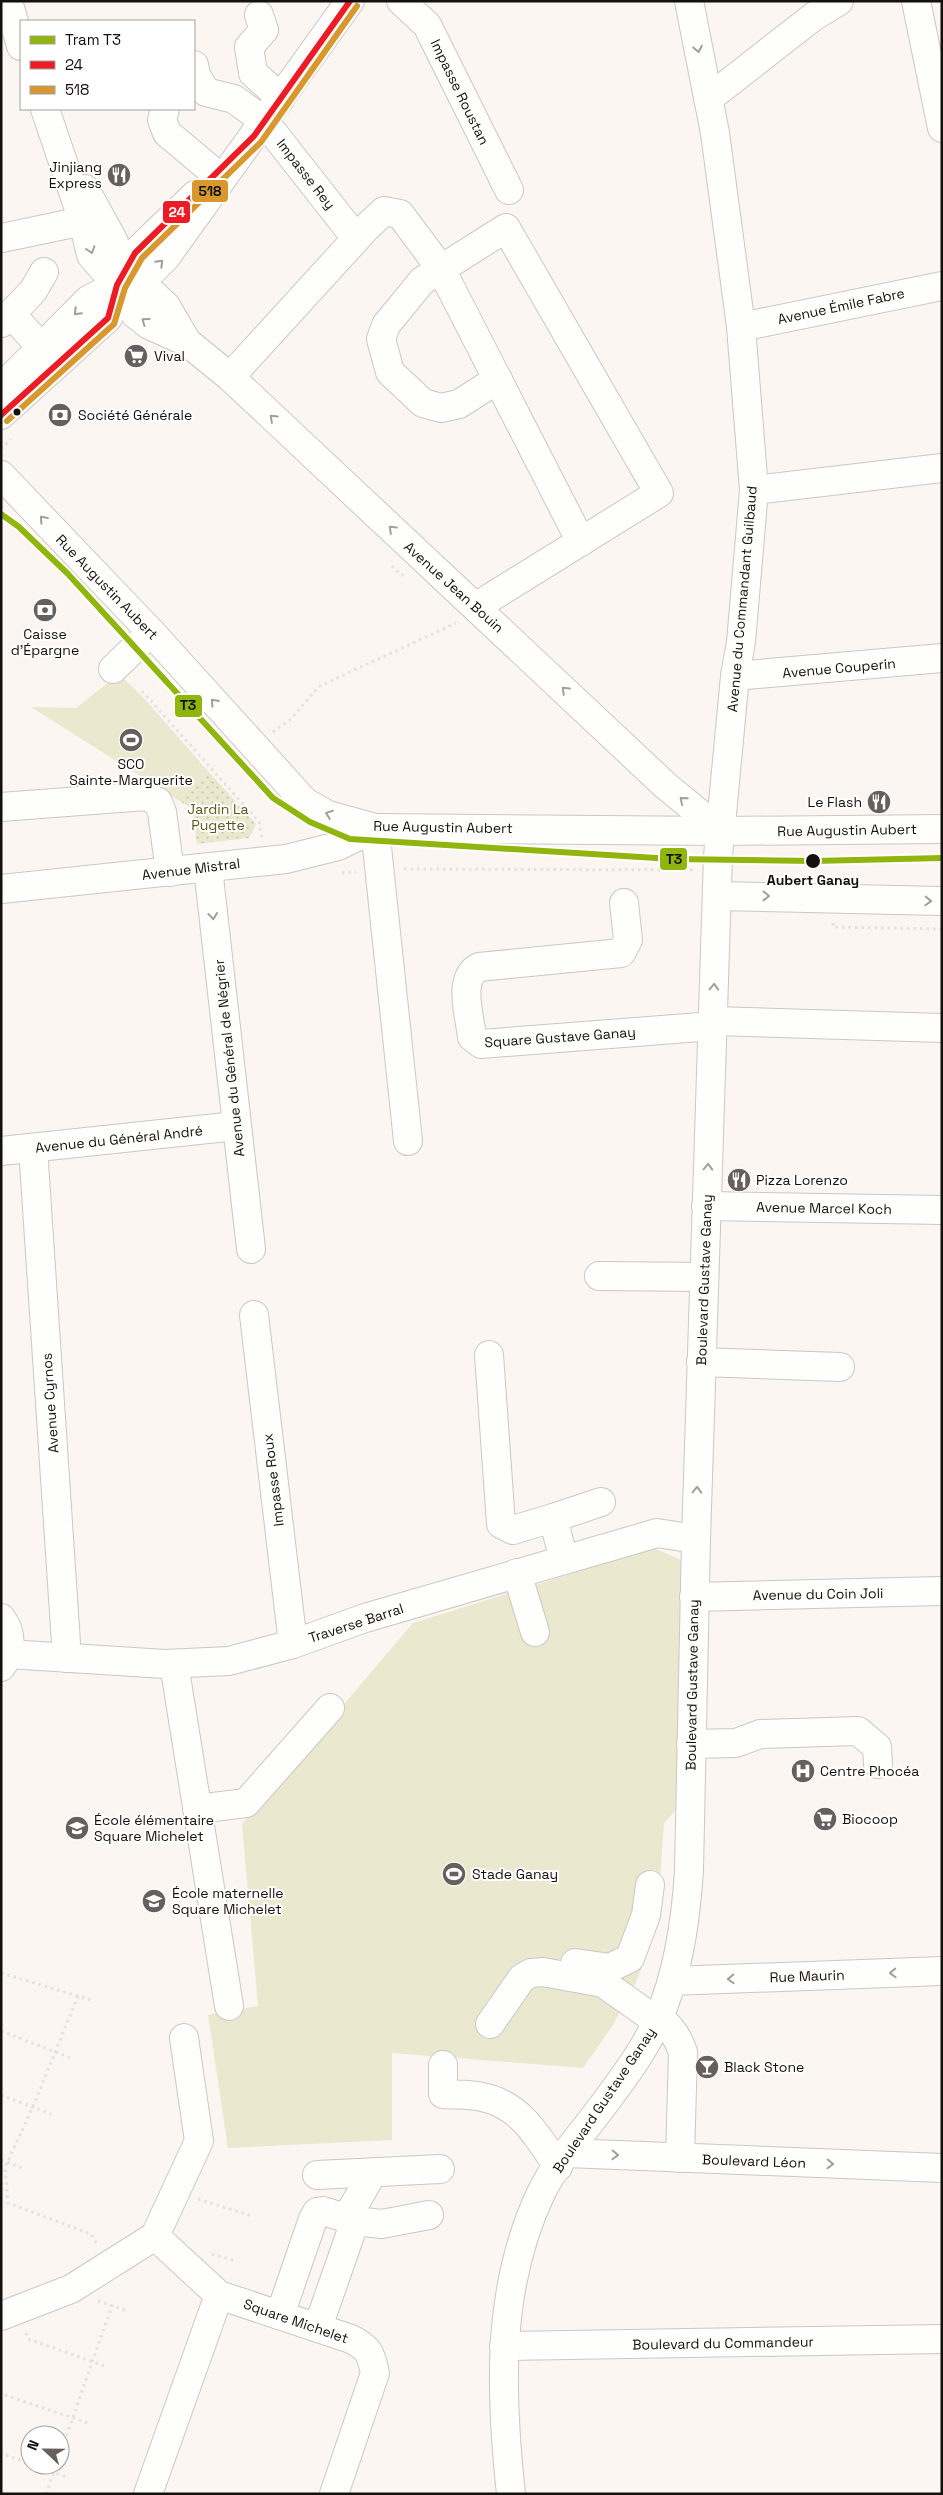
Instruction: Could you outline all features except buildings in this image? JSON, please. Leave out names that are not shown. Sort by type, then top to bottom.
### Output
[{"type":"street","points":[[8,1],[20,43]]},
{"type":"street","points":[[1,388],[88,300],[117,284],[149,274],[166,256],[350,1]]},
{"type":"street","name":"Impasse Roustan","points":[[401,1],[427,25],[509,190]]},
{"type":"street","name":"Avenue du Commandant Guilbaud","points":[[689,1],[715,133],[741,327],[754,490],[741,642],[735,676],[721,831]]},
{"type":"street","points":[[708,99],[813,17],[839,1]]},
{"type":"street","points":[[916,1],[942,128]]},
{"type":"street","points":[[259,15],[264,30],[249,47],[253,73],[280,98]]},
{"type":"street","points":[[195,70],[200,94]]},
{"type":"street","name":"Impasse Rey","points":[[200,94],[234,99],[348,228]]},
{"type":"street","points":[[45,110],[57,137],[114,242],[117,284]]},
{"type":"street","points":[[165,110],[162,120],[167,134],[216,174]]},
{"type":"street","points":[[1,416],[108,318],[117,284],[135,253],[216,174],[259,128]]},
{"type":"street","name":"Avenue Jean Bouin","points":[[57,137],[83,221],[91,255],[117,284],[135,314],[149,325],[187,342],[230,377],[417,553],[469,613],[666,786],[721,831]]},
{"type":"street","points":[[230,377],[366,228],[384,212],[400,214],[441,270],[581,542]]},
{"type":"street","points":[[2,238],[83,221]]},
{"type":"street","points":[[469,613],[659,493],[506,228],[422,281],[386,325],[381,339],[390,372],[423,403],[440,408],[458,404],[498,378]]},
{"type":"street","points":[[41,347],[6,319],[33,290],[44,272]]},
{"type":"street","name":"Avenue Émile Fabre","points":[[741,327],[942,286]]},
{"type":"street","points":[[754,490],[942,468]]},
{"type":"street","name":"Rue Augustin Aubert","points":[[1,475],[151,632],[305,802],[328,815],[376,828],[721,831],[942,829]]},
{"type":"street","points":[[113,669],[151,632]]},
{"type":"street","name":"Avenue Couperin","points":[[735,676],[942,658]]},
{"type":"street","points":[[1,807],[146,796],[158,802],[162,812],[170,872]]},
{"type":"street","points":[[376,828],[408,1141]]},
{"type":"street","name":"Avenue Mistral","points":[[1,889],[286,859],[338,846],[376,828]]},
{"type":"street","name":"Boulevard Gustave Ganay","points":[[511,2494],[506,2449],[504,2346],[510,2288],[517,2256],[542,2191],[562,2160],[605,2103],[658,2019],[672,1981],[686,1912],[689,1870],[694,1597],[706,1206],[721,831]]},
{"type":"street","name":"Avenue du Général de Négrier","points":[[208,868],[251,1249]]},
{"type":"street","points":[[717,896],[942,901]]},
{"type":"street","name":"Square Gustave Ganay","points":[[624,903],[628,940],[621,953],[479,967],[472,970],[467,979],[466,988],[472,1037],[480,1044],[713,1023]]},
{"type":"street","points":[[713,1023],[942,1028]]},
{"type":"street","name":"Avenue du Général André","points":[[1,1151],[236,1126]]},
{"type":"street","name":"Avenue Cyrnos","points":[[33,1148],[67,1658]]},
{"type":"street","name":"Avenue Marcel Koch","points":[[706,1206],[942,1210]]},
{"type":"street","points":[[599,1276],[704,1277]]},
{"type":"street","name":"Impasse Roux","points":[[254,1315],[293,1644]]},
{"type":"street","points":[[489,1355],[501,1524],[513,1530],[601,1502]]},
{"type":"street","points":[[701,1362],[840,1367]]},
{"type":"street","points":[[553,1518],[564,1560]]},
{"type":"street","name":"Traverse Barral","points":[[5,1661],[67,1658],[174,1664],[229,1661],[293,1644],[365,1618],[657,1533],[696,1538]]},
{"type":"street","points":[[517,1573],[535,1632]]},
{"type":"street","name":"Avenue du Coin Joli","points":[[694,1597],[942,1591]]},
{"type":"street","points":[[1,1618],[8,1630],[5,1661]]},
{"type":"street","points":[[174,1664],[230,2006]]},
{"type":"street","points":[[197,1809],[246,1803],[330,1708]]},
{"type":"street","points":[[691,1744],[736,1743],[760,1734],[858,1731],[877,1747],[878,1764]]},
{"type":"street","points":[[540,1958],[610,1968],[630,1958],[641,1932],[650,1886]]},
{"type":"street","points":[[641,1932],[681,1941]]},
{"type":"street","name":"Rue Maurin","points":[[672,1981],[942,1971]]},
{"type":"street","points":[[490,2024],[522,1978],[531,1973],[543,1972],[603,1983],[658,2019],[675,2034],[683,2052],[680,2158]]},
{"type":"street","points":[[12,2321],[71,2289],[155,2236],[199,2141],[184,2038]]},
{"type":"street","points":[[443,2065],[443,2094],[483,2097],[512,2110],[562,2160]]},
{"type":"street","name":"Boulevard Léon","points":[[562,2160],[680,2158],[942,2168]]},
{"type":"street","points":[[317,2175],[372,2174],[440,2169]]},
{"type":"street","points":[[318,2327],[350,2220],[372,2174]]},
{"type":"street","points":[[280,2315],[317,2212],[323,2211],[350,2220],[382,2224],[429,2215]]},
{"type":"street","name":"Square Michelet","points":[[155,2236],[220,2295],[318,2327],[366,2347],[373,2360],[375,2373],[334,2494]]},
{"type":"street","points":[[148,2494],[220,2295]]},
{"type":"street","name":"Boulevard du Commandeur","points":[[504,2346],[942,2339]]},
{"type":"path","points":[[392,566],[401,575],[408,575]]},
{"type":"path","points":[[254,747],[291,719],[318,687],[469,613]]},
{"type":"path","points":[[142,691],[259,822],[267,860]]},
{"type":"path","points":[[332,873],[379,870],[694,870]]},
{"type":"path","points":[[1,1973],[91,2000]]},
{"type":"path","points":[[78,1996],[33,2107],[5,2167],[8,2203],[91,2234],[110,2263]]},
{"type":"path","points":[[1,2031],[70,2058]]},
{"type":"path","points":[[1,2095],[51,2114]]},
{"type":"path","points":[[1,2160],[22,2168]]},
{"type":"path","points":[[176,2192],[252,2216]]},
{"type":"path","points":[[70,2426],[113,2303]]},
{"type":"path","points":[[12,2321],[28,2339],[108,2367]]},
{"type":"path","points":[[5,2395],[88,2423]]},
{"type":"path","points":[[6,2455],[20,2461]]},
{"type":"path","points":[[46,2494],[52,2475]]},
{"type":"path","points":[[59,2475],[69,2478]]},
{"type":"green space","name":"SCO Sainte-Marguerite","points":[[119,674],[142,696],[208,771],[178,800],[31,707],[76,708]]},
{"type":"green space","name":"Jardin La Pugette","points":[[208,771],[256,824],[249,838],[197,844],[193,809],[178,800]]},
{"type":"green space","name":"Stade Ganay","points":[[654,1548],[681,1560],[677,1809],[664,1823],[658,1910],[654,1935],[637,1980],[613,2025],[583,2068],[392,2053],[392,2140],[228,2148],[208,2015],[258,2006],[242,1824],[413,1623]]},
{"type":"tram line","name":"T3","points":[[1,514],[19,527],[68,574],[273,798],[310,822],[350,839],[672,859],[813,861],[942,858]]},
{"type":"transit line","name":"24","points":[[1,415],[108,318],[117,285],[135,253],[254,136],[350,1]]},
{"type":"transit line","name":"518","points":[[7,421],[114,324],[125,288],[142,258],[261,142],[357,6]]},
{"type":"place","name":"Jinjiang Express","points":[[119,175]]},
{"type":"place","name":"Vival","points":[[136,356]]},
{"type":"place","name":"Société Générale","points":[[60,415]]},
{"type":"place","name":"Caisse d'Épargne","points":[[45,610]]},
{"type":"place","name":"SCO Sainte-Marguerite","points":[[131,740]]},
{"type":"place","name":"Le Flash","points":[[879,802]]},
{"type":"place","name":"Aubert Ganay","points":[[813,861]]},
{"type":"place","name":"Pizza Lorenzo","points":[[739,1180]]},
{"type":"place","name":"Centre Phocéa","points":[[803,1771]]},
{"type":"place","name":"Biocoop","points":[[825,1819]]},
{"type":"place","name":"École élémentaire Square Michelet","points":[[77,1828]]},
{"type":"place","name":"Stade Ganay","points":[[454,1874]]},
{"type":"place","name":"École maternelle Square Michelet","points":[[154,1901]]},
{"type":"place","name":"Black Stone","points":[[707,2067]]}]
